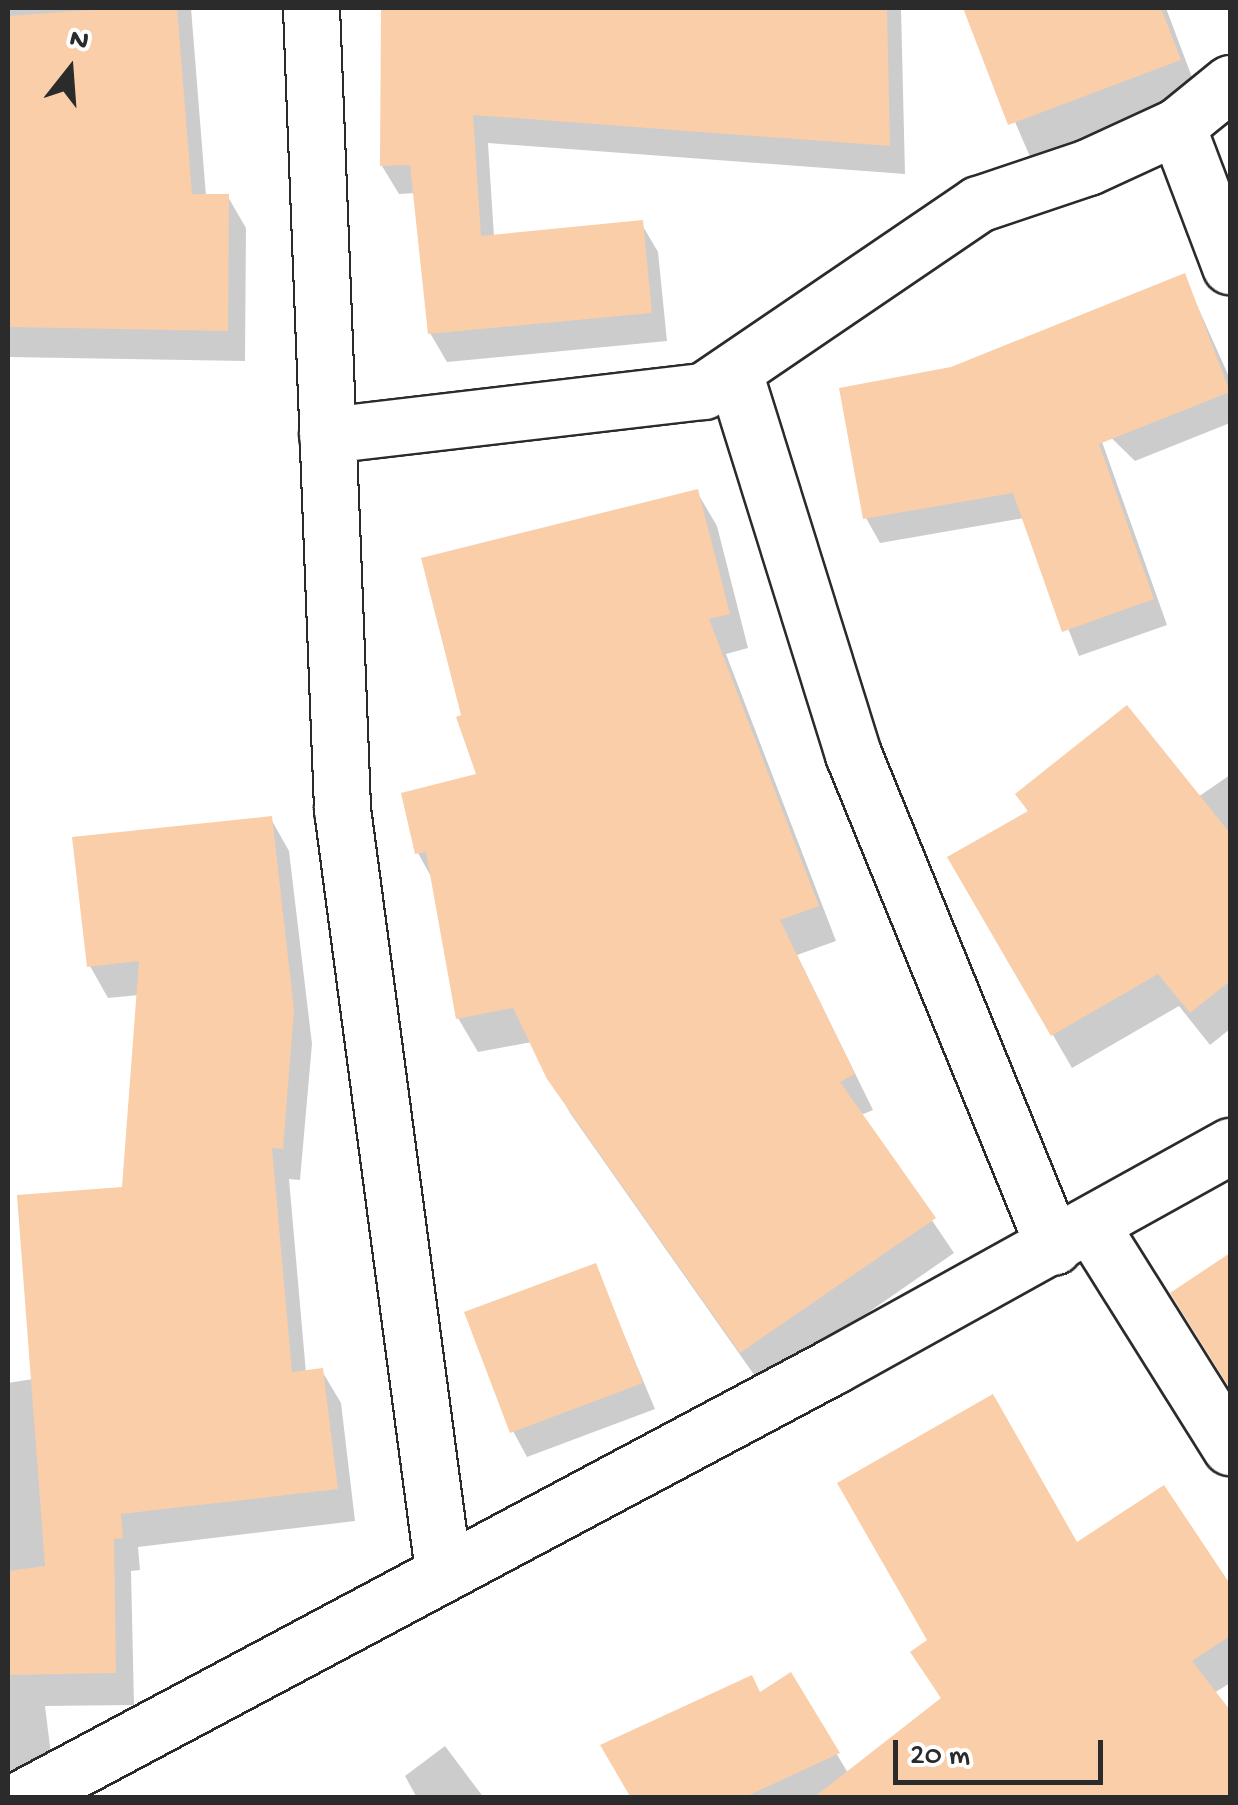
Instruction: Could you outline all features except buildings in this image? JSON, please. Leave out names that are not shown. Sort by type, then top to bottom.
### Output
[{"type":"street","points":[[311,8],[342,808],[443,1570]]},
{"type":"street","points":[[327,435],[703,391],[978,204],[1088,168],[1177,126],[1230,83]]},
{"type":"street","points":[[1177,126],[1230,266]]},
{"type":"street","points":[[734,372],[853,754],[1073,1236],[1230,1447]]},
{"type":"street","points":[[22,1798],[1073,1236],[1230,1146]]}]
